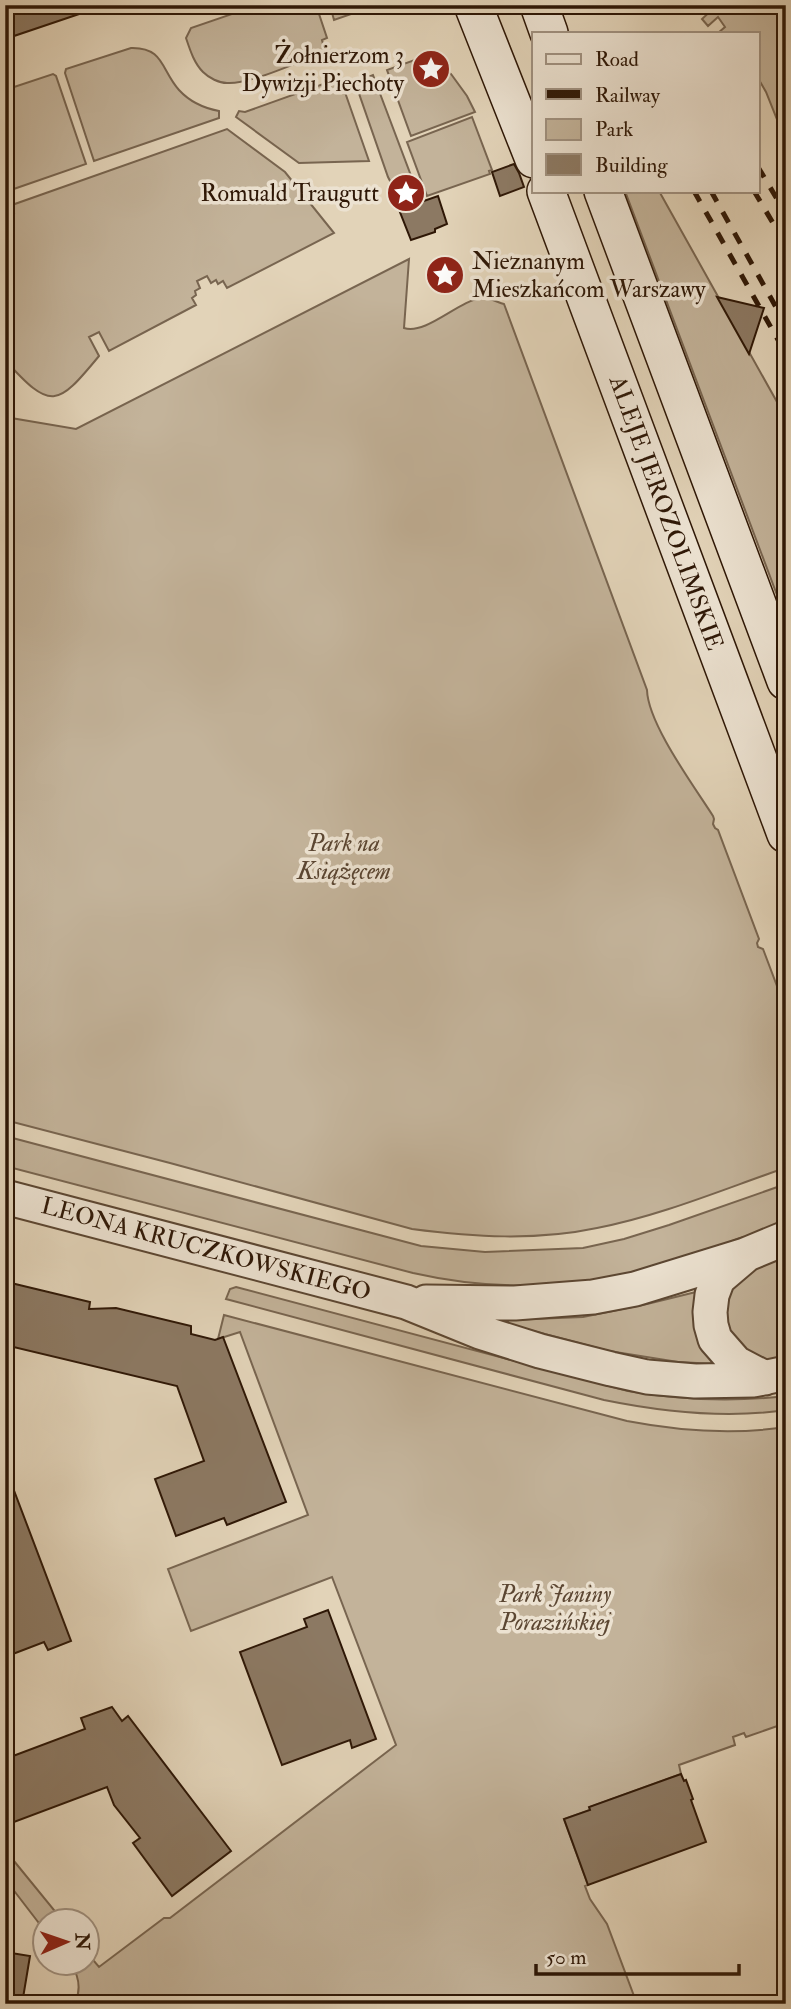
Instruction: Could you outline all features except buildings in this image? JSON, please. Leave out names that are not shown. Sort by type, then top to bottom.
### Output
[{"type":"main road","points":[[473,5],[532,154]]},
{"type":"main road","points":[[539,5],[549,32]]},
{"type":"main road","name":"ALEJE JEROZOLIMSKIE","points":[[546,192],[786,834]]},
{"type":"main road","points":[[603,192],[786,681]]},
{"type":"street","name":"LEONA KRUCZKOWSKIEGO","points":[[5,1197],[406,1302],[480,1332],[540,1351],[647,1377],[676,1381],[729,1382],[776,1376]]},
{"type":"street","name":"LEONA KRUCZKOWSKIEGO","points":[[406,1302],[515,1303],[593,1297],[635,1289],[745,1255],[786,1238]]},
{"type":"street","points":[[745,1255],[718,1279],[712,1295],[711,1325],[715,1339],[736,1363],[776,1376]]},
{"type":"green space","points":[[258,5],[316,5],[327,38],[322,40],[325,52],[237,83],[224,83],[208,76],[197,65],[189,47],[186,38],[191,28]]},
{"type":"green space","points":[[330,5],[377,5],[334,20]]},
{"type":"green space","points":[[717,5],[786,5],[786,142],[760,82],[760,32],[719,32],[725,27],[718,17],[708,26],[702,19]]},
{"type":"green space","points":[[131,48],[150,51],[161,61],[183,94],[197,104],[219,111],[219,118],[94,161],[65,73],[66,69]]},
{"type":"green space","points":[[420,58],[451,74],[475,112],[411,136],[387,70]]},
{"type":"green space","points":[[53,74],[56,76],[86,164],[5,192],[5,90]]},
{"type":"green space","points":[[373,75],[416,189],[398,196],[388,177],[355,82]]},
{"type":"green space","points":[[340,78],[369,161],[299,163],[236,117],[239,111],[245,112]]},
{"type":"green space","points":[[472,117],[492,170],[489,171],[490,174],[427,196],[407,142]]},
{"type":"green space","points":[[227,129],[285,172],[334,233],[227,288],[223,281],[218,284],[216,280],[211,283],[207,276],[197,281],[200,288],[192,298],[196,305],[109,351],[99,332],[89,337],[99,356],[63,393],[44,395],[33,388],[5,360],[5,216],[14,213],[12,205]]},
{"type":"green space","points":[[625,192],[660,192],[786,418],[786,619]]},
{"type":"green space","name":"Park na Książęcem","points":[[409,259],[404,328],[423,327],[473,300],[485,298],[504,304],[647,690],[655,720],[673,754],[713,816],[713,824],[718,830],[759,939],[758,947],[763,949],[786,1010],[786,1150],[779,1153],[785,1168],[668,1209],[597,1228],[528,1236],[458,1234],[412,1229],[5,1120],[5,417],[76,429]]},
{"type":"green space","points":[[5,1136],[421,1246],[485,1252],[583,1248],[669,1225],[786,1184],[786,1220],[686,1258],[604,1279],[540,1285],[476,1283],[413,1273],[5,1166]]},
{"type":"green space","points":[[786,1257],[786,1357],[759,1359],[748,1355],[732,1339],[727,1328],[724,1305],[733,1284],[744,1274]]},
{"type":"green space","points":[[236,1287],[628,1391],[707,1399],[786,1396],[786,1410],[741,1414],[695,1413],[604,1400],[226,1299],[230,1289]]},
{"type":"green space","points":[[700,1291],[716,1364],[678,1362],[609,1351],[503,1323],[507,1320],[583,1317]]},
{"type":"green space","name":"Park Janiny Porazińskiej","points":[[224,1315],[627,1421],[706,1431],[786,1427],[786,1723],[746,1737],[744,1733],[733,1737],[735,1745],[679,1765],[681,1774],[564,1819],[588,1885],[585,1886],[590,1899],[607,1924],[637,2004],[75,2004],[78,1994],[77,1978],[102,1978],[102,1965],[164,1918],[170,1918],[396,1745],[332,1577],[191,1631],[168,1569],[308,1515],[240,1332],[218,1339]]},
{"type":"green space","points":[[5,1850],[52,1908],[32,1908],[32,1914],[5,1879]]},
{"type":"railway","points":[[760,170],[786,214]]},
{"type":"railway","points":[[695,192],[786,354]]},
{"type":"railway","points":[[712,192],[786,325]]},
{"type":"railway","points":[[755,192],[786,245]]},
{"type":"place","name":"Żołnierzom 3 Dywizji Piechoty","points":[[431,69]]},
{"type":"place","name":"Romuald Traugutt","points":[[406,193]]},
{"type":"place","name":"Nieznanym Mieszkańcom Warszawy","points":[[445,275]]}]
